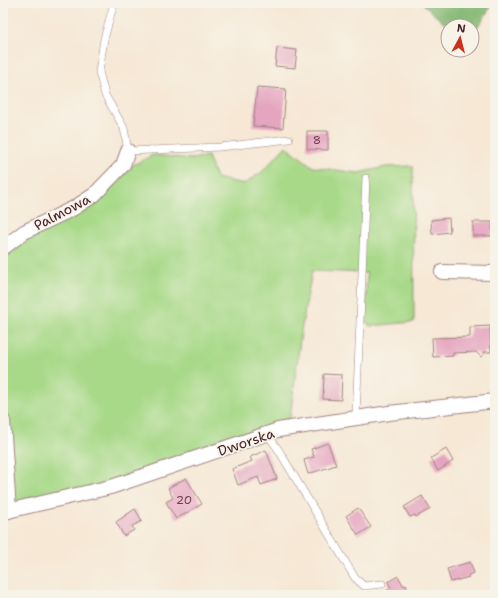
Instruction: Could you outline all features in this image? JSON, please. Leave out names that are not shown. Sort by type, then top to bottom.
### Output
[{"type":"street","name":"Palmowa","points":[[3,248],[24,232],[74,208],[94,195],[123,166],[128,151]]},
{"type":"street","points":[[442,272],[495,273]]},
{"type":"street","name":"Dworska","points":[[6,511],[111,487],[278,430],[356,417],[495,401]]},
{"type":"street","points":[[3,421],[6,511]]},
{"type":"lane","points":[[114,3],[104,39],[99,72],[105,95],[124,128],[128,151],[220,147],[289,139]]},
{"type":"lane","points":[[356,417],[366,178]]},
{"type":"lane","points":[[267,434],[278,449],[355,578],[364,586],[382,584]]},
{"type":"green space","points":[[422,3],[493,3],[480,24],[480,18],[440,18],[440,20]]},
{"type":"green space","points":[[286,146],[313,167],[358,173],[386,167],[413,166],[414,322],[370,326],[365,320],[367,273],[312,271],[301,331],[290,418],[89,489],[16,504],[12,500],[3,374],[3,259],[13,243],[40,229],[93,206],[131,166],[153,155],[192,159],[208,156],[216,178],[244,184],[262,172]]},
{"type":"building","points":[[277,48],[297,50],[295,68],[275,66]]},
{"type":"building","points":[[257,87],[286,89],[283,128],[253,126]]},
{"type":"building","points":[[307,131],[328,131],[328,150],[307,149]]},
{"type":"building","points":[[449,218],[450,232],[432,234],[431,220]]},
{"type":"building","points":[[473,222],[492,222],[492,236],[473,236]]},
{"type":"building","points":[[490,326],[491,352],[485,352],[481,357],[476,352],[453,353],[453,356],[433,357],[432,338],[470,337],[470,327]]},
{"type":"building","points":[[324,374],[342,375],[341,400],[323,399]]},
{"type":"building","points":[[328,443],[336,465],[308,474],[304,460],[314,457],[311,449]]},
{"type":"building","points":[[446,449],[453,461],[438,471],[431,458]]},
{"type":"building","points":[[266,450],[277,479],[261,485],[258,477],[238,485],[232,469],[252,461],[250,457]]},
{"type":"building","points":[[186,478],[202,504],[176,519],[166,502],[173,498],[168,488]]},
{"type":"building","points":[[422,496],[430,509],[416,517],[415,515],[410,517],[404,507]]},
{"type":"building","points":[[358,508],[371,527],[358,535],[346,516]]},
{"type":"building","points":[[135,509],[142,521],[132,526],[134,530],[124,536],[116,522]]},
{"type":"building","points":[[470,562],[474,573],[468,575],[469,577],[451,582],[447,569]]},
{"type":"building","points":[[398,576],[403,585],[407,586],[406,590],[410,595],[380,595],[391,588],[388,582]]}]
